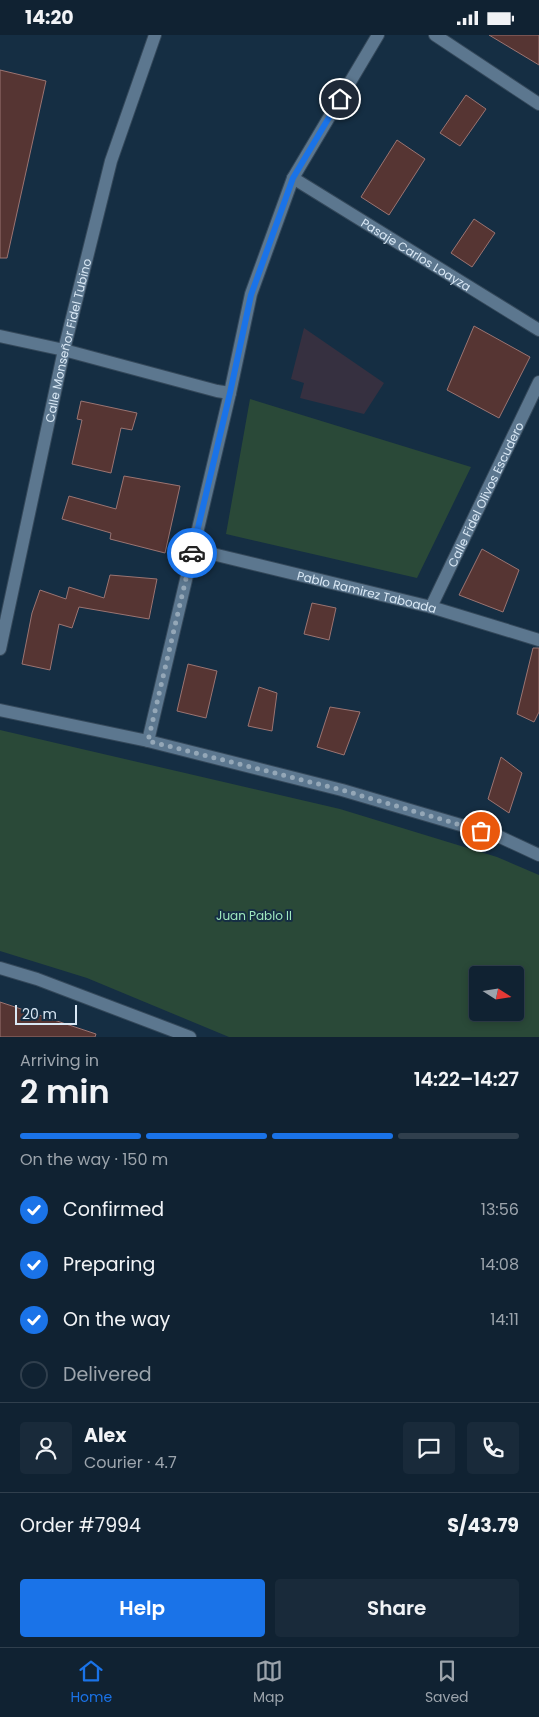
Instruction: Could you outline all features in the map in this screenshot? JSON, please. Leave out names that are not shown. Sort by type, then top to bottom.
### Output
[{"type":"street","name":"Calle Monseñor Fidel Tubino","points":[[0,649],[64,350],[111,161],[155,35]]},
{"type":"street","points":[[148,741],[230,393],[251,295],[293,178],[378,35]]},
{"type":"street","points":[[436,35],[539,103]]},
{"type":"street","name":"Pasaje Carlos Loayza","points":[[293,178],[539,330]]},
{"type":"street","points":[[0,335],[230,393]]},
{"type":"street","name":"Calle Fidel Olivos Escudero","points":[[431,607],[539,382]]},
{"type":"street","name":"Pablo Ramirez Taboada","points":[[192,549],[431,607],[539,640]]},
{"type":"street","points":[[0,710],[148,741],[352,793],[498,836],[539,855]]},
{"type":"street","points":[[0,968],[37,979],[190,1037]]},
{"type":"shaded area","points":[[304,328],[384,383],[364,414],[300,398],[304,383],[291,379]]},
{"type":"green space","points":[[250,399],[471,467],[417,578],[226,534]]},
{"type":"green space","name":"Juan Pablo II","points":[[0,730],[340,809],[497,857],[539,875],[539,1037],[229,1037],[87,978],[0,951]]},
{"type":"building","points":[[489,35],[539,35],[539,65]]},
{"type":"building","points":[[0,70],[46,81],[7,258],[0,258]]},
{"type":"building","points":[[466,95],[486,109],[460,146],[440,133]]},
{"type":"building","points":[[397,140],[425,159],[389,215],[361,197]]},
{"type":"building","points":[[474,219],[495,233],[472,267],[451,253]]},
{"type":"building","points":[[474,326],[530,357],[499,418],[447,390]]},
{"type":"building","points":[[81,401],[137,413],[132,430],[121,428],[111,473],[72,464],[82,420],[77,419]]},
{"type":"building","points":[[124,476],[180,486],[165,553],[110,539],[111,533],[62,519],[69,496],[116,509]]},
{"type":"building","points":[[482,549],[519,570],[503,612],[459,595]]},
{"type":"building","points":[[110,575],[157,579],[149,619],[79,607],[72,628],[59,624],[50,670],[22,664],[32,613],[40,590],[66,599],[69,587],[104,598]]},
{"type":"building","points":[[312,603],[336,608],[329,640],[304,634]]},
{"type":"building","points":[[533,648],[539,648],[539,712],[534,722],[517,714]]},
{"type":"building","points":[[188,664],[217,671],[206,718],[177,711]]},
{"type":"building","points":[[259,687],[277,693],[272,731],[248,726]]},
{"type":"building","points":[[330,707],[360,712],[344,755],[317,747]]},
{"type":"building","points":[[501,757],[522,773],[509,813],[488,799]]},
{"type":"building","points":[[0,1002],[96,1034],[95,1037],[0,1037]]},
{"type":"way so far","points":[[192,553],[148,741],[342,790],[481,831]]},
{"type":"route","points":[[192,553],[251,295],[293,178],[340,99]]}]
